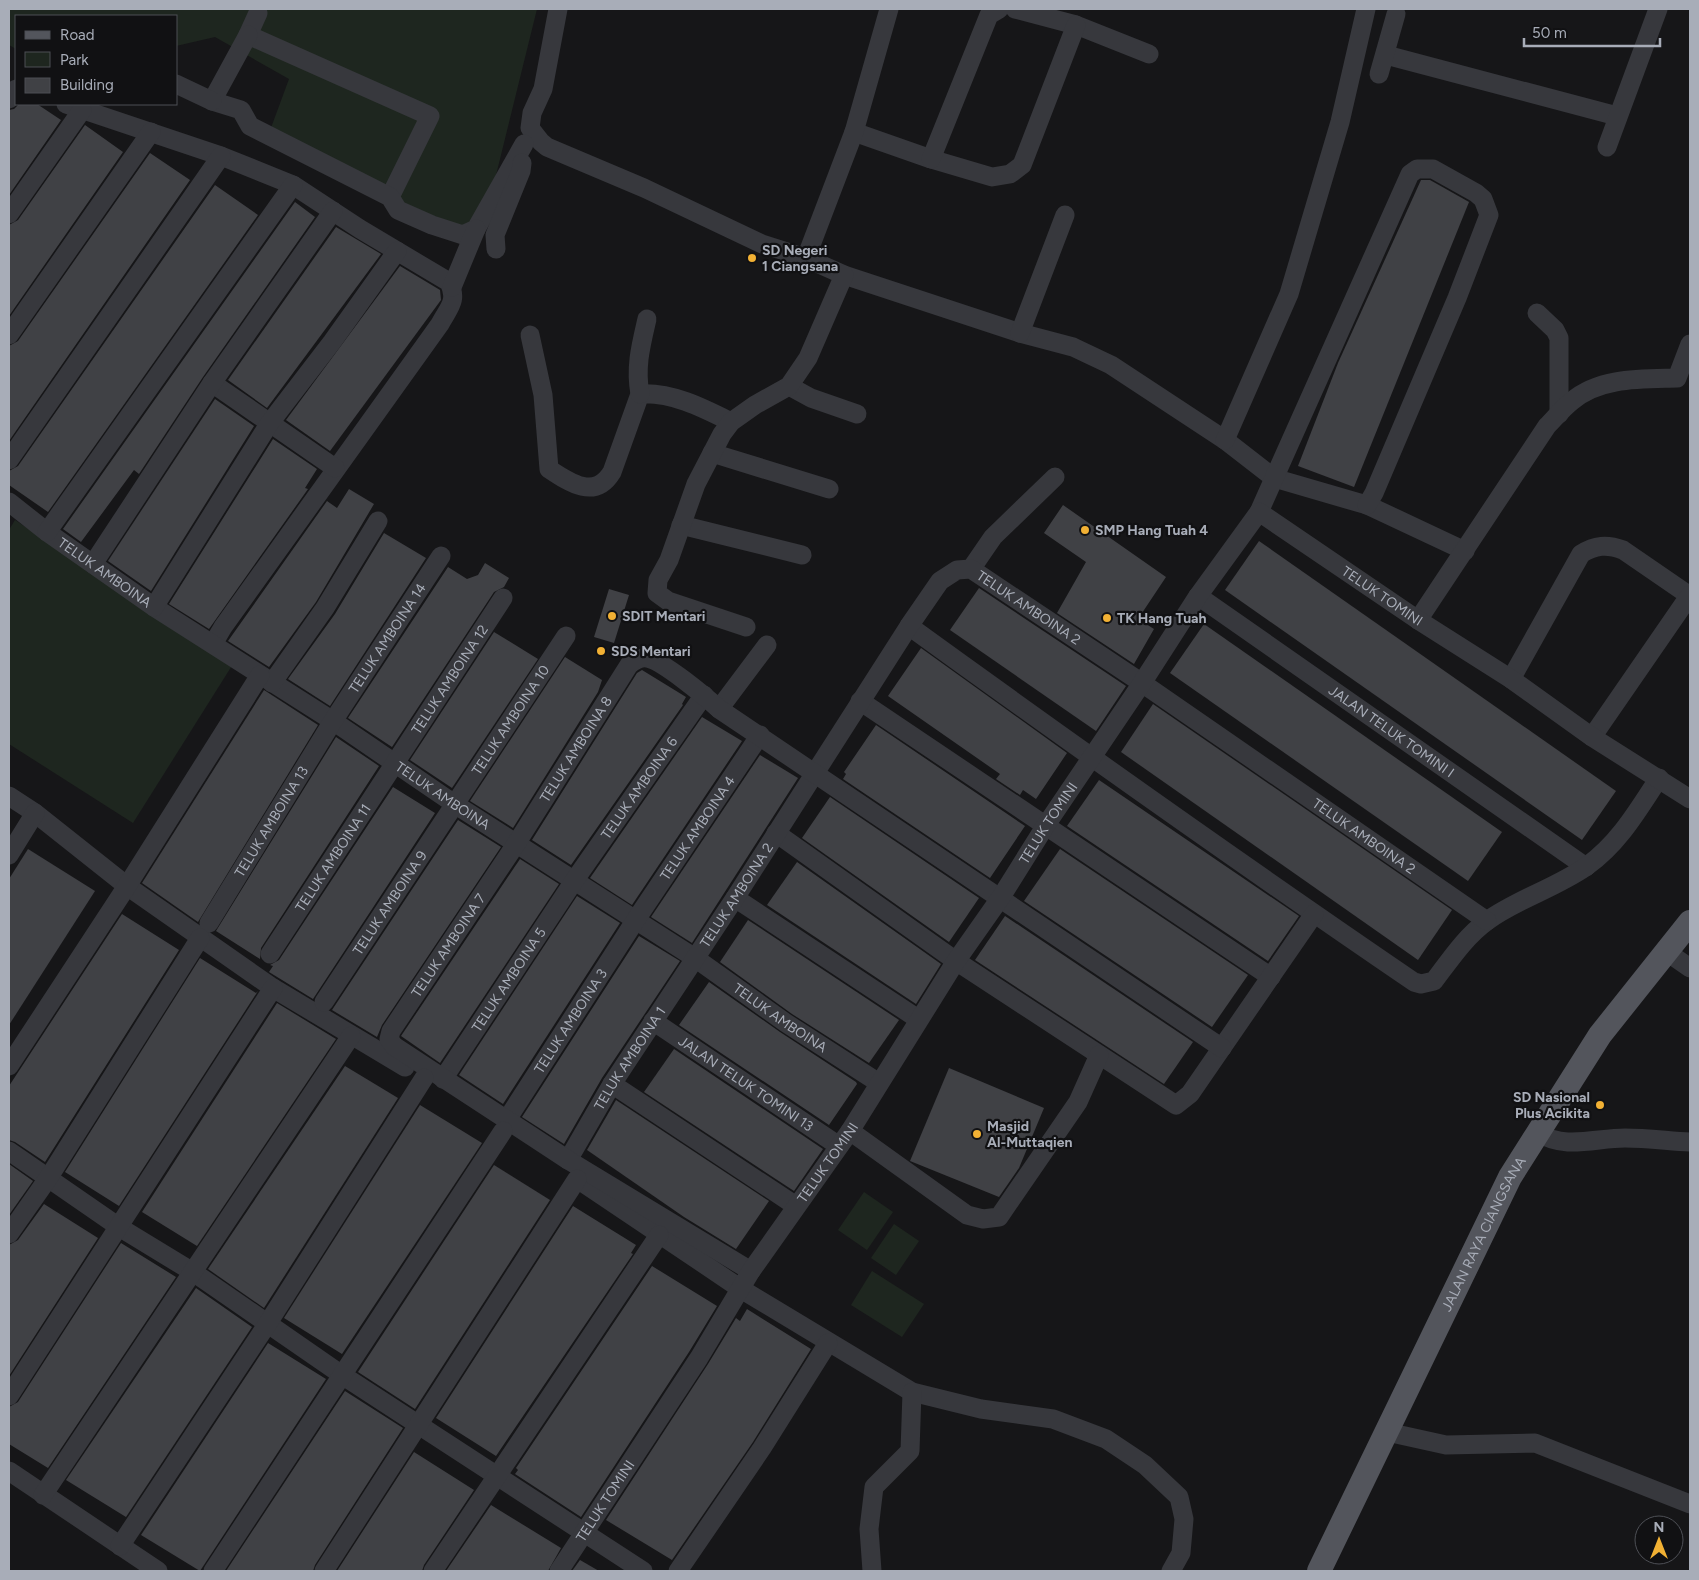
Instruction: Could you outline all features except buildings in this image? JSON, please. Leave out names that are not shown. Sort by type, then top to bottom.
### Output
[{"type":"main road","name":"JALAN RAYA CIANGSANA","points":[[1319,1571],[1510,1178],[1600,1035],[1690,922]]},
{"type":"street","points":[[496,249],[495,235],[521,171],[532,112],[542,89],[558,9]]},
{"type":"street","points":[[806,258],[854,132],[890,9]]},
{"type":"street","points":[[931,159],[989,15],[999,9]]},
{"type":"street","points":[[1015,9],[1076,25],[1149,54]]},
{"type":"street","points":[[1224,440],[1289,294],[1340,122],[1366,9]]},
{"type":"street","points":[[1607,147],[1658,9]]},
{"type":"street","points":[[212,101],[258,13]]},
{"type":"street","points":[[1379,74],[1386,55],[1396,14]]},
{"type":"street","points":[[854,132],[931,159],[992,177],[1010,174],[1022,165],[1076,25]]},
{"type":"street","points":[[248,35],[430,116],[390,197]]},
{"type":"street","points":[[1386,55],[1617,116]]},
{"type":"street","points":[[178,85],[212,101],[241,110],[250,126],[390,197],[398,210],[432,225],[463,234],[476,229]]},
{"type":"street","points":[[9,214],[74,107],[222,156],[293,186],[396,252],[449,282],[454,292],[453,302],[440,324],[335,468],[223,626],[213,644]]},
{"type":"street","points":[[9,335],[151,132]]},
{"type":"street","points":[[452,288],[476,229],[527,136]]},
{"type":"street","points":[[527,136],[556,151],[644,188],[762,244],[806,258],[844,275],[1020,333],[1073,347],[1111,365],[1224,440],[1274,478],[1367,505],[1465,551]]},
{"type":"street","points":[[9,460],[222,156]]},
{"type":"street","points":[[1259,512],[1410,174],[1418,169],[1433,169],[1484,199],[1489,214],[1457,298],[1374,493],[1367,505]]},
{"type":"street","points":[[47,532],[293,186]]},
{"type":"street","points":[[93,564],[212,384],[333,211]]},
{"type":"street","points":[[1020,333],[1065,215]]},
{"type":"street","points":[[154,607],[269,424],[332,342],[396,252]]},
{"type":"street","points":[[746,627],[668,601],[657,593],[658,580],[669,560],[696,484],[722,434],[731,422],[789,386],[808,358],[844,275]]},
{"type":"street","points":[[1537,313],[1555,330],[1559,338],[1559,414]]},
{"type":"street","points":[[530,335],[543,395],[549,469],[563,479],[593,488],[600,487],[606,482],[612,472],[640,394],[637,376],[638,355],[647,319]]},
{"type":"street","points":[[1418,620],[1547,426],[1572,400],[1600,385],[1638,379],[1684,380],[1690,344]]},
{"type":"street","points":[[212,384],[335,468]]},
{"type":"street","points":[[789,386],[810,398],[858,414]]},
{"type":"street","points":[[640,394],[661,394],[704,409],[731,422]]},
{"type":"street","points":[[712,453],[829,489]]},
{"type":"street","points":[[971,569],[993,537],[1055,477]]},
{"type":"street","name":"TELUK AMBOINA","points":[[9,502],[47,532],[154,607],[397,762],[456,805],[694,958],[786,1023],[879,1083]]},
{"type":"street","name":"TELUK TOMINI","points":[[559,1571],[699,1358],[752,1271],[844,1139],[956,961],[1001,898],[1046,825],[1198,596],[1259,512],[1418,620],[1511,679],[1592,737],[1690,799]]},
{"type":"street","points":[[9,1066],[266,679],[325,608],[378,521]]},
{"type":"street","points":[[681,525],[802,555]]},
{"type":"street","points":[[1511,679],[1581,554],[1589,549],[1610,545],[1622,550],[1690,595],[1592,737]]},
{"type":"street","name":"TELUK AMBOINA 14","points":[[333,721],[441,556]]},
{"type":"street","name":"TELUK AMBOINA 2","points":[[694,958],[940,580],[956,570],[971,569],[1142,683],[1486,921]]},
{"type":"street","name":"JALAN TELUK TOMINI I","points":[[1198,596],[1586,867]]},
{"type":"street","name":"TELUK AMBOINA 12","points":[[397,762],[503,598]]},
{"type":"street","points":[[909,626],[1092,758],[1314,914],[1414,982],[1421,984],[1434,981],[1460,945],[1486,921],[1586,867],[1622,834],[1659,778]]},
{"type":"street","name":"TELUK AMBOINA 10","points":[[456,805],[566,636]]},
{"type":"street","points":[[719,710],[767,645]]},
{"type":"street","name":"TELUK AMBOINA 8","points":[[516,844],[629,665],[639,659],[646,658],[656,662],[704,695]]},
{"type":"street","points":[[704,695],[719,710],[760,735],[1222,1048]]},
{"type":"street","name":"TELUK AMBOINA 6","points":[[574,880],[704,695]]},
{"type":"street","points":[[860,701],[1271,977]]},
{"type":"street","name":"TELUK AMBOINA 13","points":[[9,1234],[48,1177],[205,931],[333,721]]},
{"type":"street","name":"TELUK AMBOINA 4","points":[[635,921],[760,735]]},
{"type":"street","name":"TELUK AMBOINA 11","points":[[270,954],[397,762]]},
{"type":"street","points":[[9,796],[35,813],[127,886],[205,931],[273,988],[505,1126],[568,1160],[752,1271]]},
{"type":"street","name":"TELUK AMBOINA 9","points":[[324,1002],[456,805]]},
{"type":"street","points":[[9,855],[35,813]]},
{"type":"street","points":[[776,833],[956,961],[1176,1105],[1190,1094],[1314,914]]},
{"type":"street","name":"TELUK AMBOINA 7","points":[[443,1079],[394,1046],[389,1039],[391,1031],[516,844]]},
{"type":"street","name":"TELUK AMBOINA 5","points":[[443,1079],[574,880]]},
{"type":"street","points":[[734,898],[918,1019]]},
{"type":"street","name":"TELUK AMBOINA 3","points":[[213,1571],[505,1126],[635,921]]},
{"type":"street","points":[[1667,952],[1690,968]]},
{"type":"street","name":"TELUK AMBOINA 1","points":[[568,1160],[612,1084],[694,958]]},
{"type":"street","points":[[9,1396],[273,988]]},
{"type":"street","name":"JALAN TELUK TOMINI 13","points":[[653,1021],[966,1215],[983,1219],[999,1217],[1078,1102],[1100,1055]]},
{"type":"street","points":[[43,1495],[351,1036]]},
{"type":"street","points":[[120,1546],[268,1323],[424,1078]]},
{"type":"street","points":[[443,1079],[577,1179],[659,1235],[828,1343],[912,1392],[981,1409],[1053,1419],[1106,1439],[1145,1465],[1178,1497],[1184,1519],[1181,1553],[1171,1571]]},
{"type":"street","points":[[612,1084],[796,1206]]},
{"type":"street","points":[[1539,1133],[1549,1140],[1576,1142],[1624,1138],[1690,1142]]},
{"type":"street","points":[[9,1150],[118,1227],[193,1272],[342,1375],[643,1571]]},
{"type":"street","points":[[324,1571],[577,1179]]},
{"type":"street","points":[[433,1571],[659,1235]]},
{"type":"street","points":[[678,1571],[762,1448],[828,1343]]},
{"type":"street","points":[[872,1571],[869,1529],[874,1488],[910,1451],[912,1392]]},
{"type":"street","points":[[1388,1432],[1446,1445],[1535,1443],[1690,1504]]},
{"type":"street","points":[[9,1471],[120,1546],[149,1569]]},
{"type":"green space","points":[[9,9],[537,9],[481,236],[265,144],[289,79],[215,37],[178,46],[178,15],[15,15],[15,48],[9,45]]},
{"type":"green space","points":[[15,520],[233,664],[133,823],[9,744],[9,530]]},
{"type":"green space","points":[[864,1192],[893,1212],[867,1250],[838,1230]]},
{"type":"green space","points":[[894,1224],[919,1241],[896,1275],[871,1258]]},
{"type":"green space","points":[[872,1271],[924,1304],[902,1337],[851,1305]]},
{"type":"place","name":"SD Negeri 1 Ciangsana","points":[[752,258]]},
{"type":"place","name":"SMP Hang Tuah 4","points":[[1085,530]]},
{"type":"place","name":"SDIT Mentari","points":[[612,616]]},
{"type":"place","name":"TK Hang Tuah","points":[[1107,618]]},
{"type":"place","name":"SDS Mentari","points":[[601,651]]},
{"type":"place","name":"SD Nasional Plus Acikita","points":[[1600,1105]]},
{"type":"place","name":"Masjid Al-Muttaqien","points":[[977,1134]]}]
